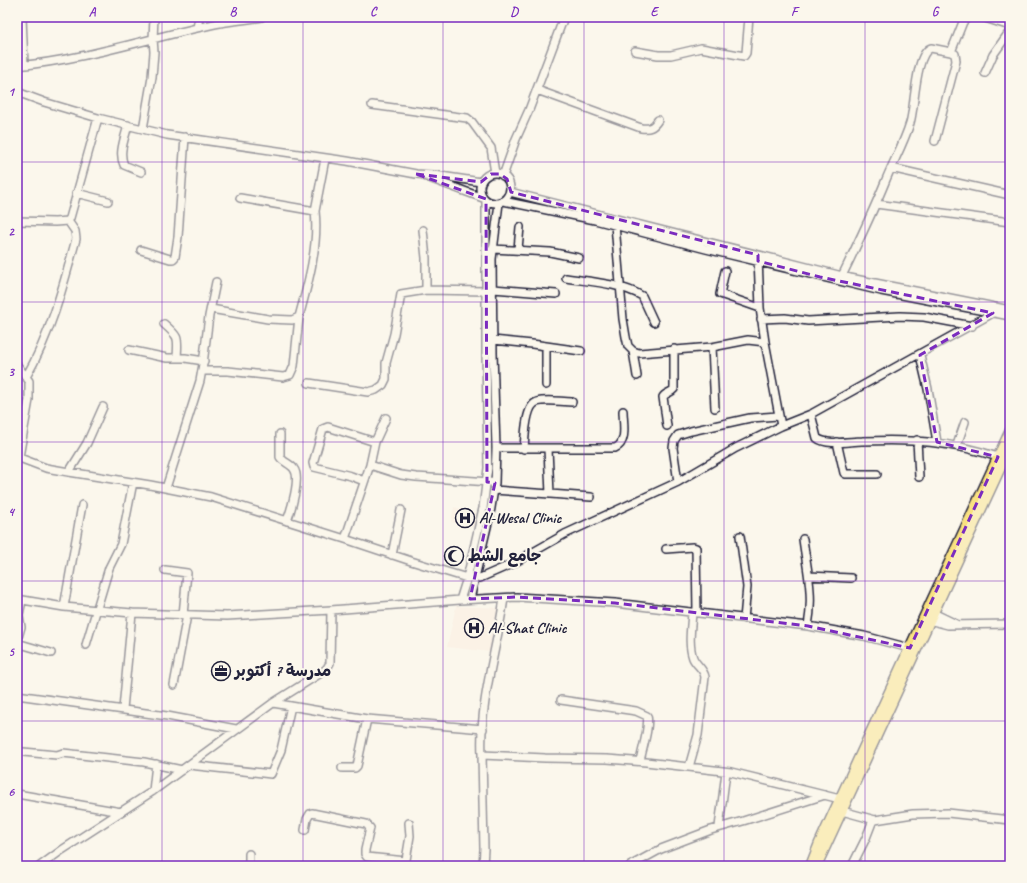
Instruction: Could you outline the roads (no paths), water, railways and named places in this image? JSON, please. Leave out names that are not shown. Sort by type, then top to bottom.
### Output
[{"type":"main road","points":[[817,866],[929,616],[1010,430]]},
{"type":"main road","points":[[929,616],[1010,448]]},
{"type":"main road","points":[[810,866],[840,799],[914,649]]},
{"type":"street","points":[[143,128],[152,77],[154,52],[152,39],[154,17]]},
{"type":"street","points":[[197,28],[199,17]]},
{"type":"street","points":[[21,19],[21,65],[82,56],[120,48],[212,24],[262,17]]},
{"type":"street","points":[[503,176],[564,17]]},
{"type":"street","points":[[635,50],[658,55],[671,55],[701,48],[744,56],[746,54],[749,17]]},
{"type":"street","points":[[951,52],[965,19],[968,17]]},
{"type":"street","points":[[982,17],[1010,26]]},
{"type":"street","points":[[985,73],[993,55],[1010,31]]},
{"type":"street","points":[[842,276],[906,136],[914,106],[915,86],[925,52],[931,48],[951,52],[954,54],[956,61],[935,142]]},
{"type":"street","points":[[537,90],[641,128],[650,128],[655,125],[658,120]]},
{"type":"street","points":[[17,92],[44,102],[98,118],[167,135],[347,161],[416,174],[434,175],[481,182]]},
{"type":"street","points":[[372,105],[467,118],[475,126],[491,148],[495,173]]},
{"type":"street","points":[[68,221],[98,118]]},
{"type":"street","points":[[128,125],[121,152],[121,160],[124,166],[141,172]]},
{"type":"street","points":[[141,250],[170,259],[175,257],[178,237],[185,138]]},
{"type":"street","points":[[202,370],[228,371],[283,377],[290,375],[294,366],[299,317],[310,275],[317,224],[315,211],[317,208],[325,159]]},
{"type":"street","points":[[891,168],[1010,195]]},
{"type":"street","points":[[460,600],[467,578],[483,508],[487,482],[489,290],[493,249],[501,202],[506,199],[510,192],[509,183],[503,176],[495,173],[487,176],[481,182],[480,190],[485,199],[489,290],[493,340],[496,448],[494,487],[470,600]]},
{"type":"street","points":[[416,174],[494,203],[501,202],[590,218],[614,225],[758,258],[920,293],[1010,310]]},
{"type":"street","points":[[510,192],[881,291],[1010,316]]},
{"type":"street","points":[[76,193],[108,201]]},
{"type":"street","points":[[240,198],[315,211]]},
{"type":"street","points":[[876,204],[1010,222]]},
{"type":"street","points":[[17,221],[68,221]]},
{"type":"street","points":[[26,376],[46,336],[58,305],[76,239],[75,231],[68,221]]},
{"type":"street","points":[[614,225],[623,320],[628,346],[633,351],[639,353],[712,347],[748,340],[765,342]]},
{"type":"street","points":[[518,249],[520,226]]},
{"type":"street","points":[[423,230],[426,258],[426,290]]},
{"type":"street","points":[[493,249],[518,249],[550,252],[579,258]]},
{"type":"street","points":[[758,258],[761,319],[780,426]]},
{"type":"street","points":[[725,271],[720,294],[760,308]]},
{"type":"street","points":[[566,278],[620,286],[642,296],[654,322]]},
{"type":"street","points":[[166,488],[202,370],[210,309],[216,282]]},
{"type":"street","points":[[309,383],[368,392],[376,390],[383,385],[386,379],[386,363],[394,334],[401,294],[426,290],[489,290],[556,294]]},
{"type":"street","points":[[210,309],[268,318],[292,320],[299,317]]},
{"type":"street","points":[[17,365],[29,381],[29,400],[18,457],[46,468],[133,482],[210,497],[392,555],[467,578],[475,579],[512,564],[565,534],[678,482],[736,448],[780,426],[811,414],[920,355],[993,313]]},
{"type":"street","points":[[761,319],[785,318],[808,321],[900,316],[924,317],[972,326]]},
{"type":"street","points":[[164,324],[175,333],[178,338],[177,358]]},
{"type":"street","points":[[493,340],[581,351]]},
{"type":"street","points":[[546,346],[546,385]]},
{"type":"street","points":[[712,347],[715,408]]},
{"type":"street","points":[[667,426],[664,397],[665,394],[672,392],[674,389],[674,349]]},
{"type":"street","points":[[129,350],[167,358],[204,361]]},
{"type":"street","points":[[633,351],[637,376]]},
{"type":"street","points":[[920,355],[928,389],[936,442]]},
{"type":"street","points":[[524,448],[528,415],[533,405],[537,402],[549,401],[572,402]]},
{"type":"street","points":[[68,472],[87,443],[103,407]]},
{"type":"street","points":[[496,448],[603,449],[620,447],[623,435],[623,411]]},
{"type":"street","points":[[811,414],[817,438],[821,441],[917,440],[957,445],[998,457]]},
{"type":"street","points":[[678,482],[673,448],[674,441],[678,435],[750,418],[778,416]]},
{"type":"street","points":[[345,539],[370,465],[375,442],[386,418]]},
{"type":"street","points":[[957,445],[965,422]]},
{"type":"street","points":[[364,481],[314,467],[313,463],[321,433],[328,427],[375,442]]},
{"type":"street","points":[[280,434],[280,457],[285,463],[294,468],[295,471],[296,486],[287,521]]},
{"type":"street","points":[[917,440],[919,477]]},
{"type":"street","points":[[837,442],[844,473],[878,474]]},
{"type":"street","points":[[548,449],[550,494]]},
{"type":"street","points":[[370,465],[400,475],[487,482],[494,487],[550,494],[591,497]]},
{"type":"street","points":[[86,645],[109,568],[121,544],[133,482]]},
{"type":"street","points":[[64,607],[82,505]]},
{"type":"street","points":[[392,555],[401,510]]},
{"type":"street","points":[[740,536],[747,587],[744,619]]},
{"type":"street","points":[[803,539],[809,576],[810,599],[808,626]]},
{"type":"street","points":[[474,545],[482,546]]},
{"type":"street","points":[[666,549],[696,548],[695,613],[690,639],[694,660],[705,674],[705,677],[698,735],[689,767]]},
{"type":"street","points":[[165,570],[187,573],[185,615],[174,685]]},
{"type":"street","points":[[809,576],[851,578]]},
{"type":"street","points":[[51,653],[17,642],[21,627],[19,599],[64,607],[132,613],[227,616],[517,597],[615,604],[808,626],[864,636],[914,649]]},
{"type":"street","points":[[483,866],[484,849],[481,742],[486,697],[504,598]]},
{"type":"street","points":[[40,866],[153,791],[236,729],[327,668],[330,663],[331,610]]},
{"type":"street","points":[[122,709],[132,613]]},
{"type":"street","points":[[929,616],[944,625],[1010,624]]},
{"type":"street","points":[[17,695],[122,709],[236,729]]},
{"type":"street","points":[[561,700],[636,711],[647,716],[647,727],[640,761]]},
{"type":"street","points":[[273,703],[366,719],[483,729]]},
{"type":"street","points":[[189,765],[271,774],[281,750],[291,706]]},
{"type":"street","points":[[342,768],[355,768],[357,766],[366,719]]},
{"type":"street","points":[[23,752],[56,755],[63,753],[156,764],[182,770]]},
{"type":"street","points":[[482,755],[607,759],[640,761],[689,767],[726,772],[825,794],[840,799]]},
{"type":"street","points":[[153,791],[156,764]]},
{"type":"street","points":[[719,827],[726,772]]},
{"type":"street","points":[[17,794],[120,812]]},
{"type":"street","points":[[630,866],[660,849],[719,827],[743,821],[825,794]]},
{"type":"street","points":[[842,810],[872,820],[914,814],[948,813],[1010,820]]},
{"type":"street","points":[[304,830],[307,818],[312,813],[362,822],[369,825],[370,828],[365,850],[367,857],[405,864],[410,836],[409,823]]},
{"type":"street","points":[[852,866],[866,838],[872,820]]},
{"type":"street","points":[[249,854],[249,866]]},
{"type":"place","name":"Al-Wesal Clinic","points":[[465,518]]},
{"type":"place","name":"جامع الشط","points":[[454,556]]},
{"type":"place","name":"Al-Shat Clinic","points":[[474,628]]},
{"type":"place","name":"مدرسة 7 أكتوبر","points":[[221,671]]}]
